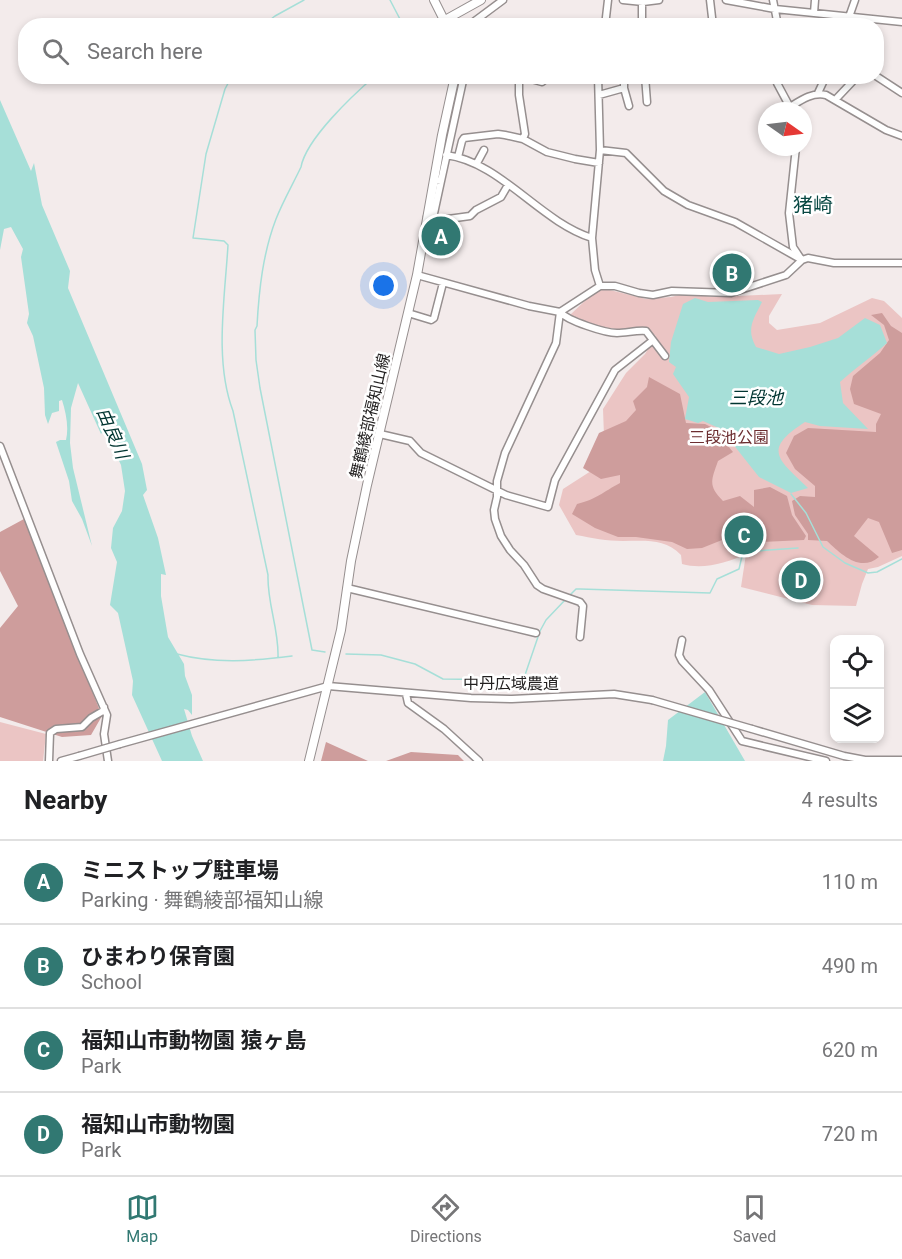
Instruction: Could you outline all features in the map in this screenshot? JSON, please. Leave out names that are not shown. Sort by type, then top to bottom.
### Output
[{"type":"main road","points":[[434,0],[443,18]]},
{"type":"main road","points":[[446,18],[481,0]]},
{"type":"main road","name":"舞鶴綾部福知山線","points":[[309,761],[341,630],[353,550],[430,218],[453,84]]},
{"type":"street","points":[[479,18],[503,0]]},
{"type":"street","points":[[606,18],[608,0]]},
{"type":"street","points":[[623,0],[659,0]]},
{"type":"street","points":[[710,0],[712,18]]},
{"type":"street","points":[[726,0],[775,9],[860,18]]},
{"type":"street","points":[[773,0],[777,18]]},
{"type":"street","points":[[814,13],[815,0]]},
{"type":"street","points":[[849,17],[855,0]]},
{"type":"street","points":[[642,18],[643,1]]},
{"type":"street","points":[[884,20],[902,22]]},
{"type":"street","points":[[437,180],[446,155],[462,84]]},
{"type":"street","points":[[520,84],[525,134],[523,139]]},
{"type":"street","points":[[599,84],[600,150],[592,238],[595,270],[600,286]]},
{"type":"street","points":[[624,84],[629,106]]},
{"type":"street","points":[[646,84],[647,102]]},
{"type":"street","points":[[778,84],[787,102]]},
{"type":"street","points":[[818,93],[822,84]]},
{"type":"street","points":[[836,99],[850,84]]},
{"type":"street","points":[[884,84],[902,93]]},
{"type":"street","points":[[598,95],[624,88]]},
{"type":"street","points":[[799,102],[818,93],[836,99],[886,130],[902,136]]},
{"type":"street","points":[[458,157],[464,138],[498,134],[523,139],[547,152],[599,163]]},
{"type":"street","points":[[477,163],[484,150]]},
{"type":"street","points":[[600,150],[626,153],[664,191],[688,204],[735,222],[802,260]]},
{"type":"street","points":[[446,155],[477,163],[557,222],[592,238]]},
{"type":"street","points":[[795,156],[789,213],[793,247],[802,260]]},
{"type":"street","points":[[430,218],[470,216],[476,210],[501,197],[508,185]]},
{"type":"street","points":[[417,276],[529,306],[561,312],[600,286],[615,286],[653,295],[672,291],[731,293],[786,275],[802,260],[808,258],[834,263],[902,263]]},
{"type":"street","points":[[408,313],[430,320],[435,318],[443,283]]},
{"type":"street","points":[[561,312],[564,317],[601,330],[617,333],[646,331],[665,356]]},
{"type":"street","points":[[561,312],[556,343],[513,433],[498,472],[495,519],[501,536],[510,550],[524,564],[537,585],[580,602],[583,606],[580,637]]},
{"type":"street","points":[[380,434],[410,441],[421,453],[513,498],[548,507],[555,480],[615,370],[652,341]]},
{"type":"street","points":[[0,446],[80,654],[107,715],[104,734],[108,761]]},
{"type":"street","points":[[347,588],[536,633]]},
{"type":"street","points":[[682,640],[679,655],[681,661],[709,690],[742,741],[826,761]]},
{"type":"street","name":"中丹広域農道","points":[[61,761],[328,686],[406,694],[512,699],[614,694],[652,700],[844,759],[902,760]]},
{"type":"street","points":[[406,694],[408,703],[444,729],[479,761]]},
{"type":"street","points":[[49,761],[50,733],[56,729],[82,728],[91,718],[103,711],[104,707]]},
{"type":"green space","name":"三段池公園","points":[[602,288],[646,299],[684,294],[716,297],[782,294],[769,316],[769,323],[777,330],[820,323],[872,298],[884,301],[902,318],[902,556],[868,569],[856,606],[812,605],[741,587],[746,554],[715,565],[690,566],[682,564],[681,555],[661,543],[576,535],[559,505],[563,489],[591,471],[604,436],[603,409],[626,373],[645,354],[656,336],[640,327],[610,328],[570,315]]},
{"type":"green space","points":[[0,722],[46,734],[43,761],[0,761]]},
{"type":"shaded area","points":[[882,313],[891,326],[902,333],[902,550],[892,553],[879,522],[868,518],[854,536],[879,557],[865,563],[851,560],[827,541],[808,540],[808,534],[795,515],[792,501],[800,496],[815,497],[815,486],[795,469],[786,453],[794,436],[808,428],[876,432],[876,424],[881,414],[854,404],[850,389],[853,376],[880,353],[889,340],[884,325],[871,315]]},
{"type":"shaded area","points":[[649,377],[680,394],[686,423],[705,424],[719,431],[733,452],[718,461],[713,478],[713,487],[723,501],[740,496],[754,507],[754,490],[770,487],[787,496],[792,515],[806,536],[804,540],[761,542],[731,548],[727,538],[702,548],[687,549],[672,542],[618,537],[595,528],[572,514],[577,504],[595,498],[620,483],[620,475],[601,479],[583,468],[599,433],[626,421],[636,410],[633,401],[647,387]]},
{"type":"shaded area","points":[[24,519],[102,716],[91,735],[62,737],[0,717],[0,628],[18,606],[0,571],[0,532]]},
{"type":"shaded area","points":[[326,742],[368,761],[321,761]]},
{"type":"shaded area","points":[[411,752],[458,755],[464,761],[386,761]]},
{"type":"water","name":"由良川","points":[[0,100],[31,171],[34,163],[42,205],[70,271],[68,288],[142,464],[147,490],[143,495],[158,538],[166,575],[161,574],[161,596],[168,637],[184,664],[185,676],[192,695],[192,715],[184,709],[203,761],[162,761],[132,695],[133,681],[118,613],[110,605],[117,562],[111,548],[113,528],[122,511],[125,491],[121,465],[104,430],[101,434],[78,383],[71,408],[70,443],[73,468],[92,546],[82,519],[72,501],[69,481],[56,442],[66,440],[67,435],[67,420],[62,400],[59,401],[59,411],[52,413],[48,424],[45,415],[44,388],[33,336],[27,323],[29,314],[21,257],[23,249],[11,227],[4,229],[0,250]]},
{"type":"water","name":"三段池","points":[[695,298],[708,302],[758,300],[762,302],[752,324],[751,335],[756,347],[779,354],[838,338],[865,318],[880,325],[887,343],[840,382],[843,403],[868,429],[820,426],[805,422],[783,440],[779,448],[779,455],[783,462],[808,488],[791,493],[759,477],[721,429],[703,421],[698,423],[685,419],[689,397],[673,374],[676,367],[669,362],[671,342],[683,304]]},
{"type":"water","points":[[705,692],[745,761],[663,761],[668,720]]},
{"type":"waterway","points":[[272,18],[304,0]]},
{"type":"waterway","points":[[390,0],[399,18]]},
{"type":"waterway","points":[[228,84],[206,154],[193,238],[224,241],[228,245],[222,329],[224,371],[268,575],[278,657]]},
{"type":"waterway","points":[[325,652],[312,650],[260,388],[255,330],[262,271],[279,212],[312,144],[332,118],[366,84]]},
{"type":"waterway","points":[[791,494],[806,513],[823,547],[845,563],[868,573],[877,572],[902,559]]},
{"type":"waterway","points":[[569,596],[576,589],[710,593],[717,579],[739,569],[743,552],[798,548]]},
{"type":"waterway","points":[[346,654],[381,655],[415,664],[443,679],[514,680],[525,675],[540,631],[546,620],[565,600]]},
{"type":"waterway","points":[[177,654],[234,661],[292,656]]},
{"type":"place","name":"ミニストップ駐車場","points":[[441,236]]},
{"type":"place","name":"ひまわり保育園","points":[[732,273]]},
{"type":"place","name":"福知山市動物園 猿ヶ島","points":[[744,535]]},
{"type":"place","name":"福知山市動物園","points":[[801,580]]},
{"type":"district","name":"猪崎","points":[[813,205]]}]
